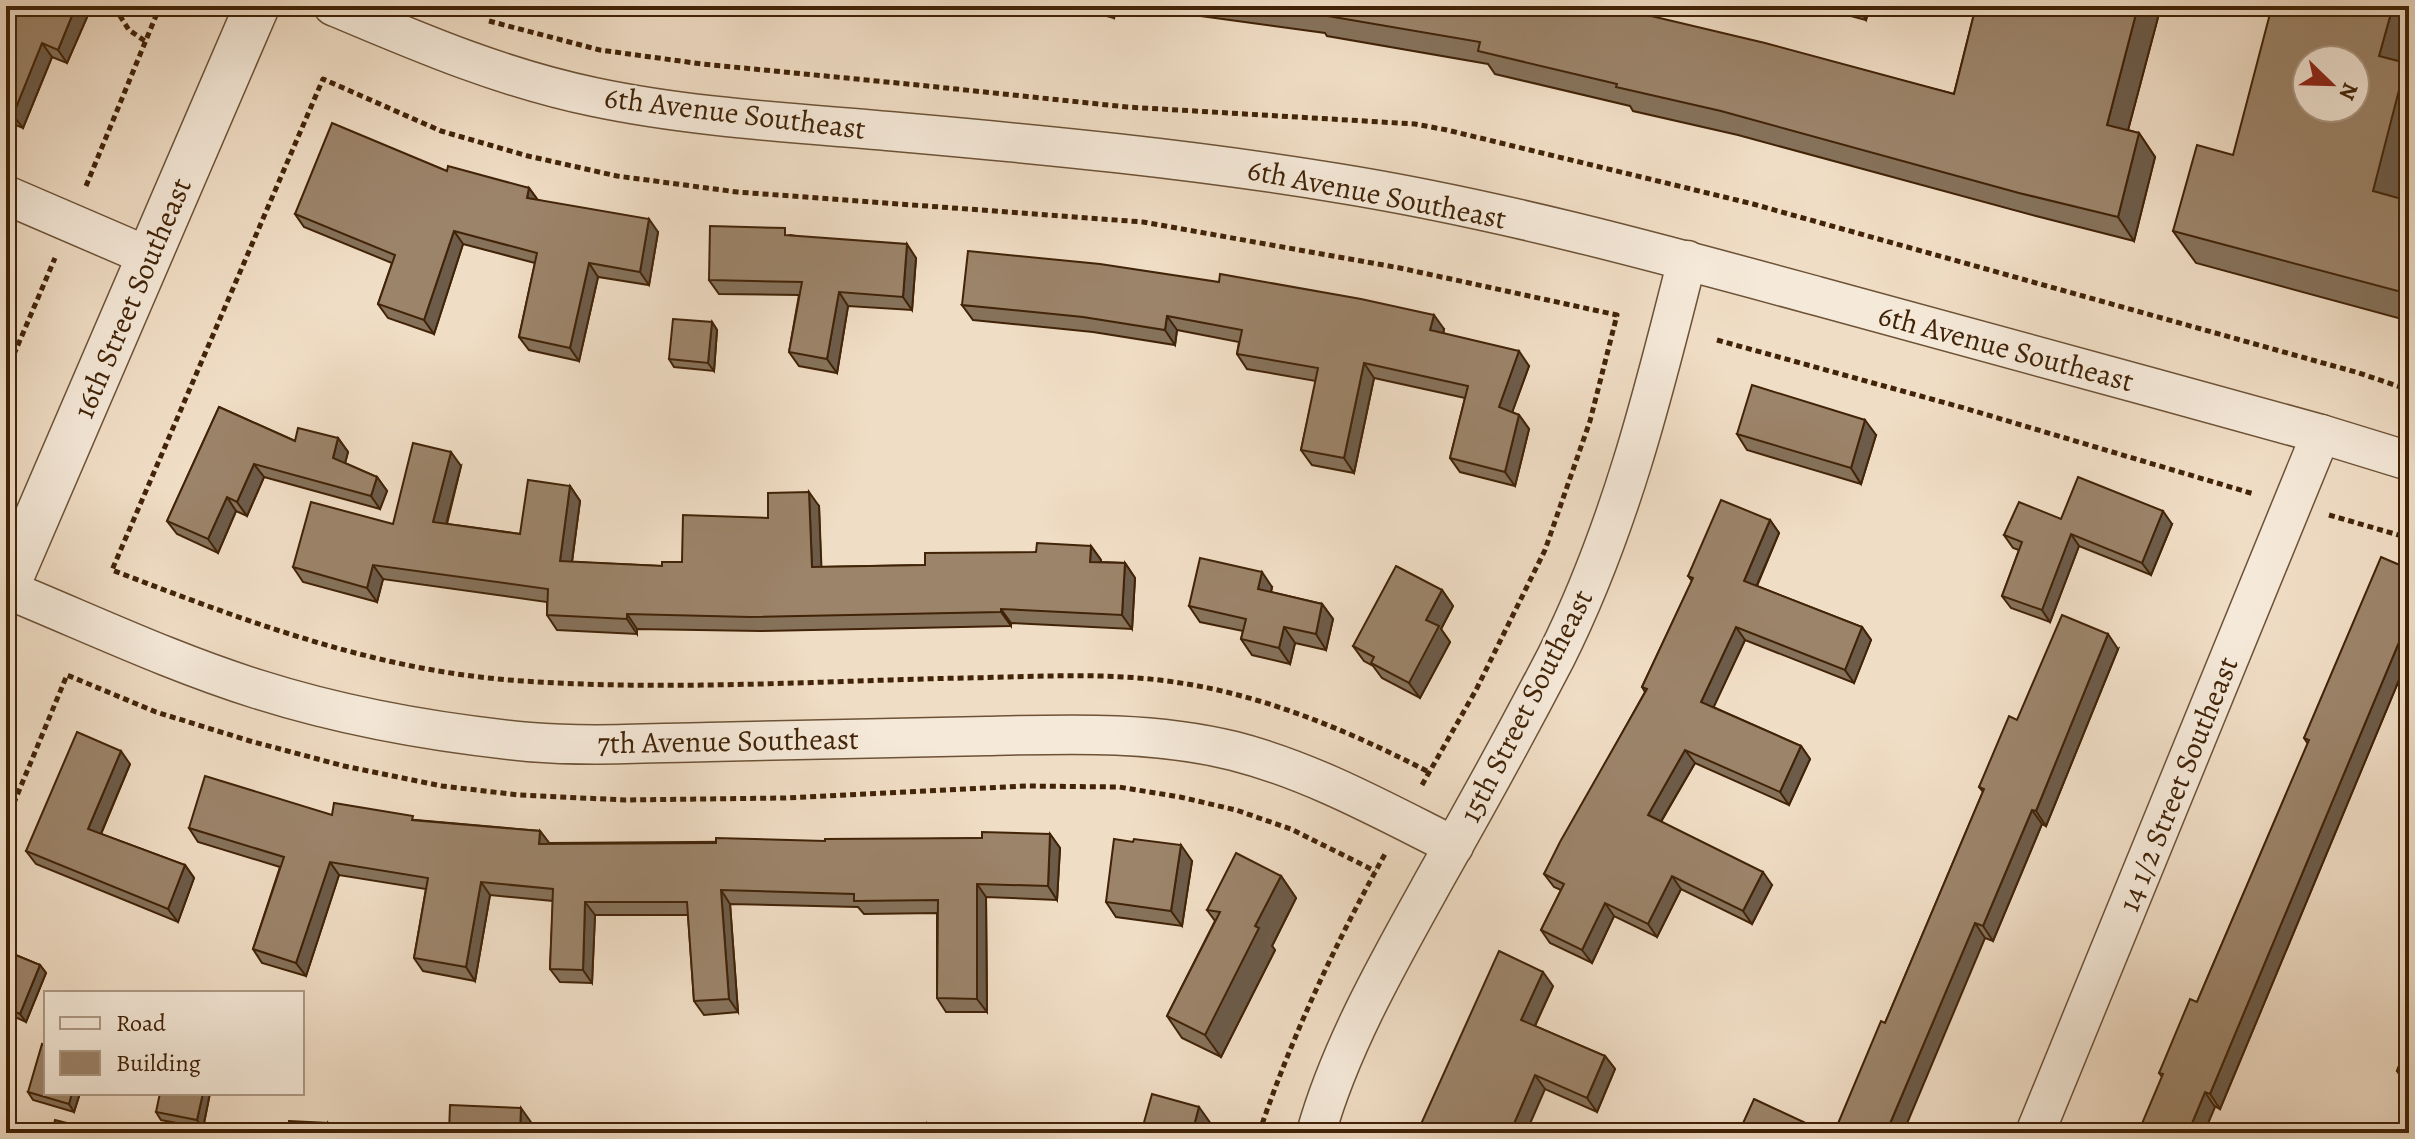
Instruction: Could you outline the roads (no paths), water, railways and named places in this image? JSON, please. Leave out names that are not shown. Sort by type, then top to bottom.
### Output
[{"type":"street","name":"16th Street Southeast","points":[[6,589],[257,6]]},
{"type":"street","name":"6th Avenue Southeast","points":[[333,6],[471,63],[594,97],[708,115],[1201,162],[1340,183],[1431,201],[1687,260],[2321,434],[2409,461]]},
{"type":"street","points":[[6,195],[150,257]]},
{"type":"street","name":"15th Street Southeast","points":[[1316,1133],[1352,1038],[1392,955],[1556,656],[1592,579],[1623,496],[1651,404],[1687,260]]},
{"type":"street","name":"14 1/2 Street Southeast","points":[[2035,1133],[2321,434]]},
{"type":"street","name":"7th Avenue Southeast","points":[[6,589],[254,688],[374,719],[533,742],[611,744],[1079,734],[1176,740],[1233,751],[1289,768],[1346,792],[1454,846]]}]
